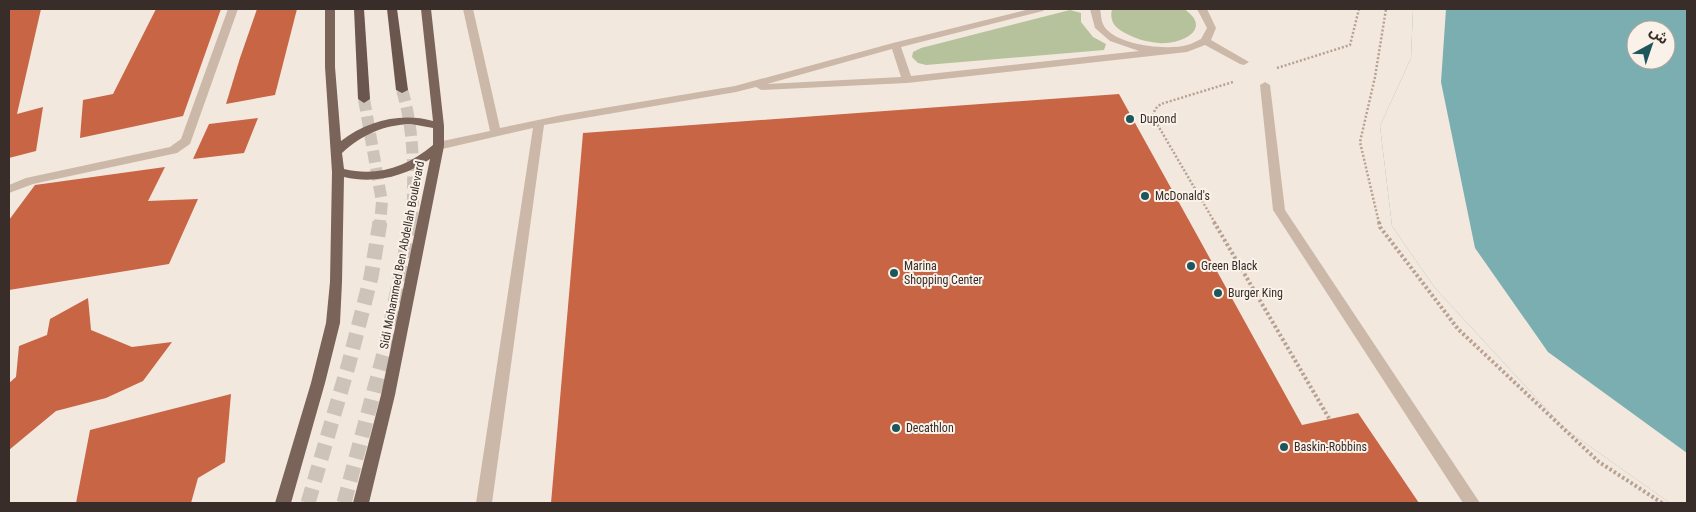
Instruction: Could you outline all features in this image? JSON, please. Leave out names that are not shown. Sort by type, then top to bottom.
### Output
[{"type":"highway","points":[[359,9],[364,100]]},
{"type":"highway","points":[[392,9],[402,90]]},
{"type":"main road","points":[[283,503],[318,383],[333,323],[336,282],[338,172],[330,67],[330,9]]},
{"type":"main road","name":"Sidi Mohammed Ben Abdellah Boulevard","points":[[361,503],[388,395],[438,146],[439,126],[426,9]]},
{"type":"main road","points":[[336,152],[349,140],[366,130],[386,123],[406,120],[424,121],[439,126]]},
{"type":"main road","points":[[338,172],[362,177],[392,174],[427,157],[438,146]]},
{"type":"street","points":[[9,189],[30,181],[174,150],[180,147],[186,141],[233,9]]},
{"type":"street","points":[[468,9],[496,133]]},
{"type":"street","points":[[438,146],[539,123],[736,88],[1040,9]]},
{"type":"street","points":[[1095,9],[1096,20],[1110,36],[1137,48],[1162,52]]},
{"type":"street","points":[[736,88],[907,80],[1184,50],[1205,41],[1211,34],[1212,26],[1209,17],[1202,9]]},
{"type":"street","points":[[1205,41],[1244,62]]},
{"type":"street","points":[[896,45],[907,80]]},
{"type":"street","points":[[1265,85],[1279,210],[1472,503]]},
{"type":"street","points":[[484,503],[539,123]]},
{"type":"path","points":[[1270,70],[1350,45],[1359,9]]},
{"type":"path","points":[[1386,9],[1375,77],[1360,142],[1380,227],[1458,329],[1599,462],[1662,503]]},
{"type":"path","points":[[1242,79],[1161,104],[1155,109],[1153,118],[1330,420]]},
{"type":"green space","points":[[1112,9],[1184,9],[1192,16],[1196,23],[1195,29],[1184,38],[1168,43],[1137,39],[1121,31],[1116,26],[1111,17]]},
{"type":"green space","points":[[1070,10],[1081,13],[1081,22],[1093,37],[1106,44],[1104,50],[926,65],[918,63],[912,57],[913,52],[921,48]]},
{"type":"water","points":[[1413,9],[1687,9],[1687,503],[1670,503],[1564,428],[1435,288],[1392,226],[1380,126],[1411,58]]},
{"type":"pier","points":[[1413,9],[1446,9],[1441,82],[1475,248],[1548,352],[1687,453],[1687,503],[1670,503],[1564,428],[1435,288],[1392,226],[1380,126],[1411,58]]},
{"type":"building","points":[[9,9],[41,9],[17,114],[43,107],[36,151],[9,158]]},
{"type":"building","points":[[156,9],[221,9],[183,116],[80,138],[83,100],[113,94]]},
{"type":"building","points":[[257,9],[297,9],[275,95],[226,104],[240,58]]},
{"type":"building","name":"Marina Shopping Center","points":[[1119,94],[1302,425],[1358,413],[1419,503],[551,503],[583,133]]},
{"type":"building","points":[[258,118],[244,153],[193,159],[209,124]]},
{"type":"building","points":[[165,167],[148,201],[198,199],[169,264],[9,290],[9,220],[35,185]]},
{"type":"building","points":[[88,298],[91,330],[132,347],[172,342],[143,381],[106,398],[56,411],[9,450],[9,383],[16,377],[19,346],[47,335],[50,319]]},
{"type":"building","points":[[231,394],[225,462],[198,478],[191,503],[76,503],[90,430]]},
{"type":"tunnel","points":[[402,90],[411,139],[413,173],[412,223]]},
{"type":"tunnel","points":[[364,99],[382,202],[380,223]]},
{"type":"tunnel","points":[[308,503],[349,363],[371,277],[380,222]]},
{"type":"tunnel","points":[[344,503],[386,346],[412,222]]},
{"type":"place","name":"Dupond","points":[[1130,119]]},
{"type":"place","name":"McDonald's","points":[[1145,196]]},
{"type":"place","name":"Green Black","points":[[1191,266]]},
{"type":"place","name":"Marina Shopping Center","points":[[894,273]]},
{"type":"place","name":"Burger King","points":[[1218,293]]},
{"type":"place","name":"Decathlon","points":[[896,428]]},
{"type":"place","name":"Baskin-Robbins","points":[[1284,447]]}]
